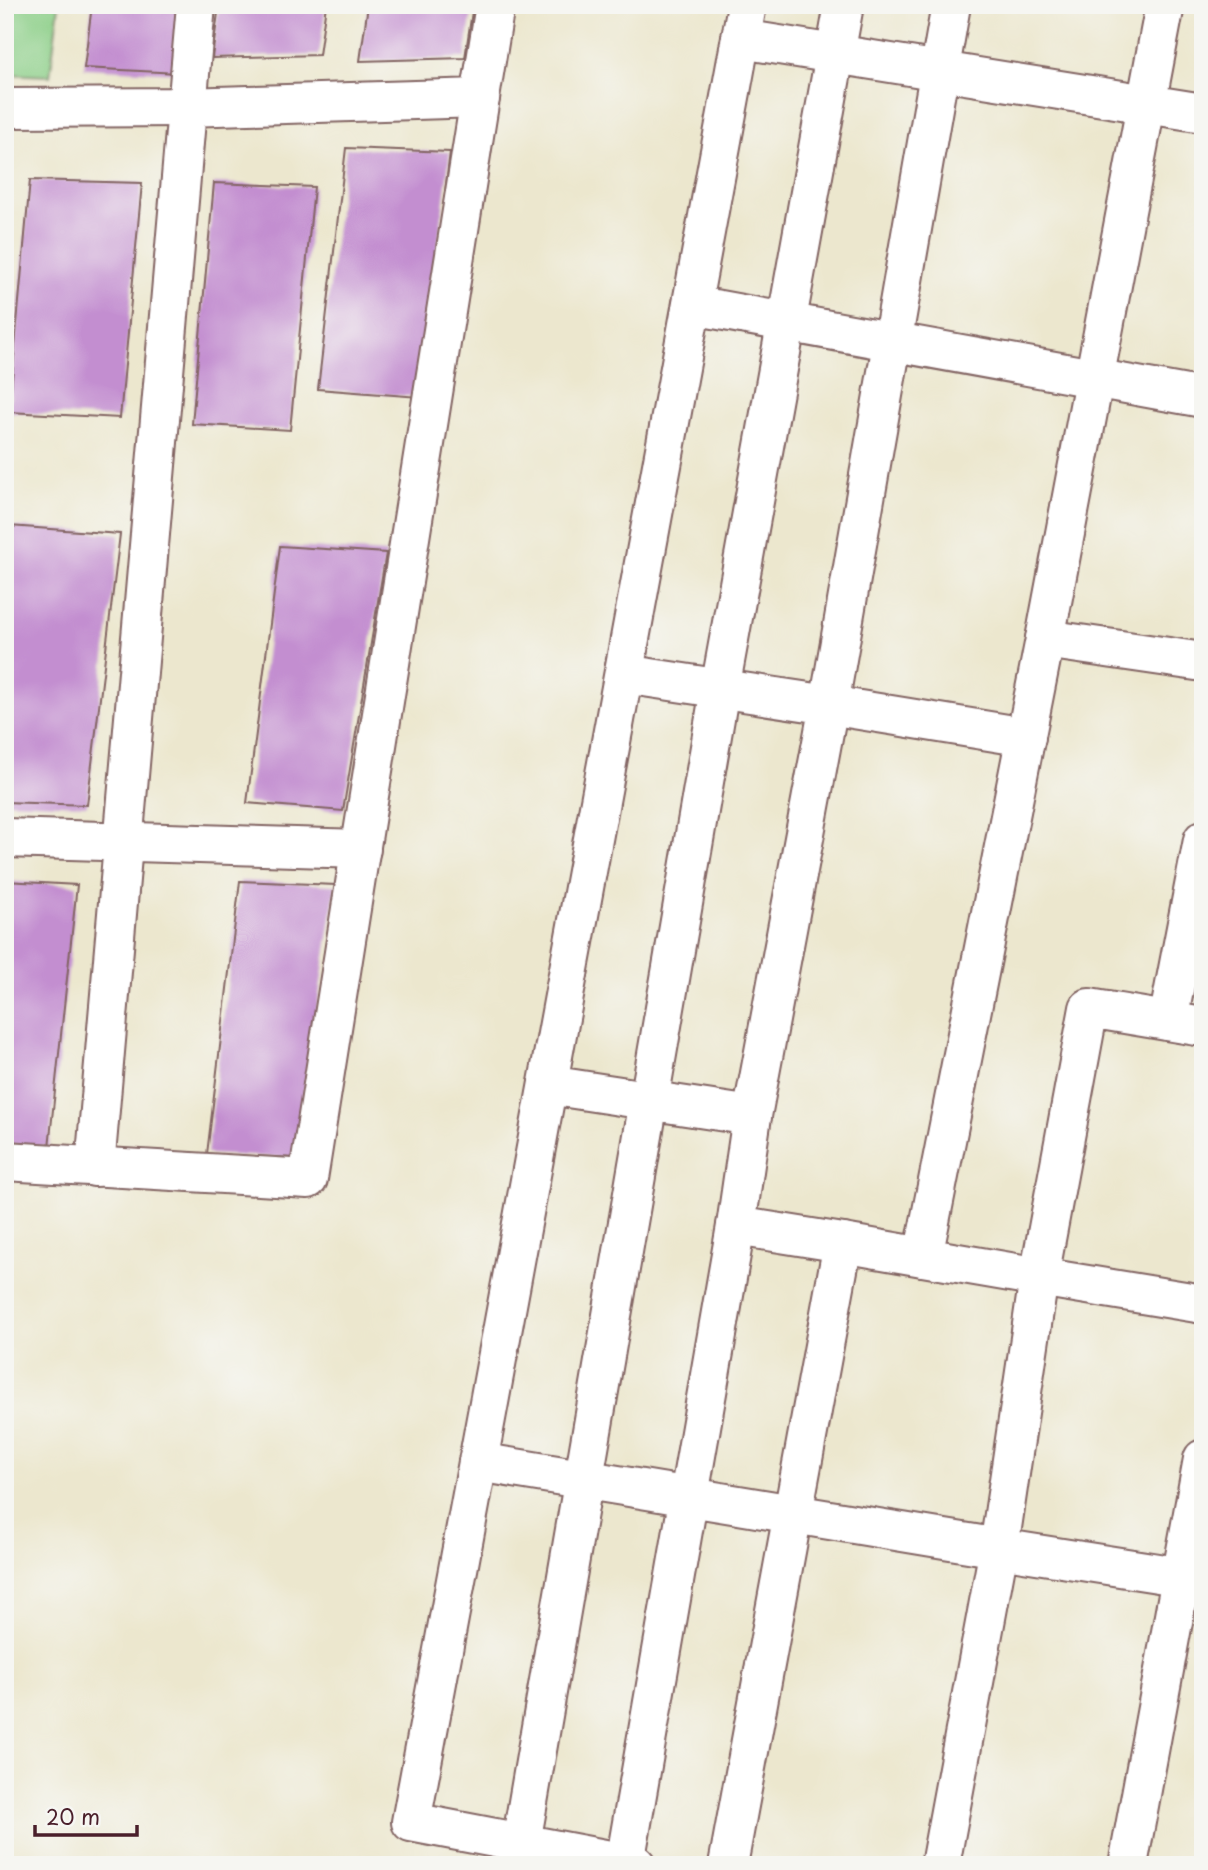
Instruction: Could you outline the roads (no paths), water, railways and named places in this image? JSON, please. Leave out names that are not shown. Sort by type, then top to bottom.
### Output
[{"type":"lane","points":[[95,1167],[196,5]]},
{"type":"lane","points":[[5,1161],[308,1179],[495,5]]},
{"type":"lane","points":[[521,1843],[720,689],[844,5]]},
{"type":"lane","points":[[951,5],[829,705],[752,1116],[630,1864],[411,1822],[744,22],[1203,113]]},
{"type":"lane","points":[[923,1257],[1045,639],[1165,5]]},
{"type":"lane","points":[[5,108],[186,107],[480,98]]},
{"type":"lane","points":[[692,305],[1203,398]]},
{"type":"lane","points":[[1045,639],[1203,662]]},
{"type":"lane","points":[[624,674],[1026,737]]},
{"type":"lane","points":[[5,838],[360,849]]},
{"type":"lane","points":[[940,1865],[999,1548],[1039,1277],[1089,1008],[1185,1024],[1203,840]]},
{"type":"lane","points":[[548,1085],[752,1116]]},
{"type":"lane","points":[[736,1226],[1203,1304]]},
{"type":"lane","points":[[728,1865],[843,1243]]},
{"type":"lane","points":[[1128,1865],[1203,1459]]},
{"type":"lane","points":[[478,1462],[1203,1580]]}]
